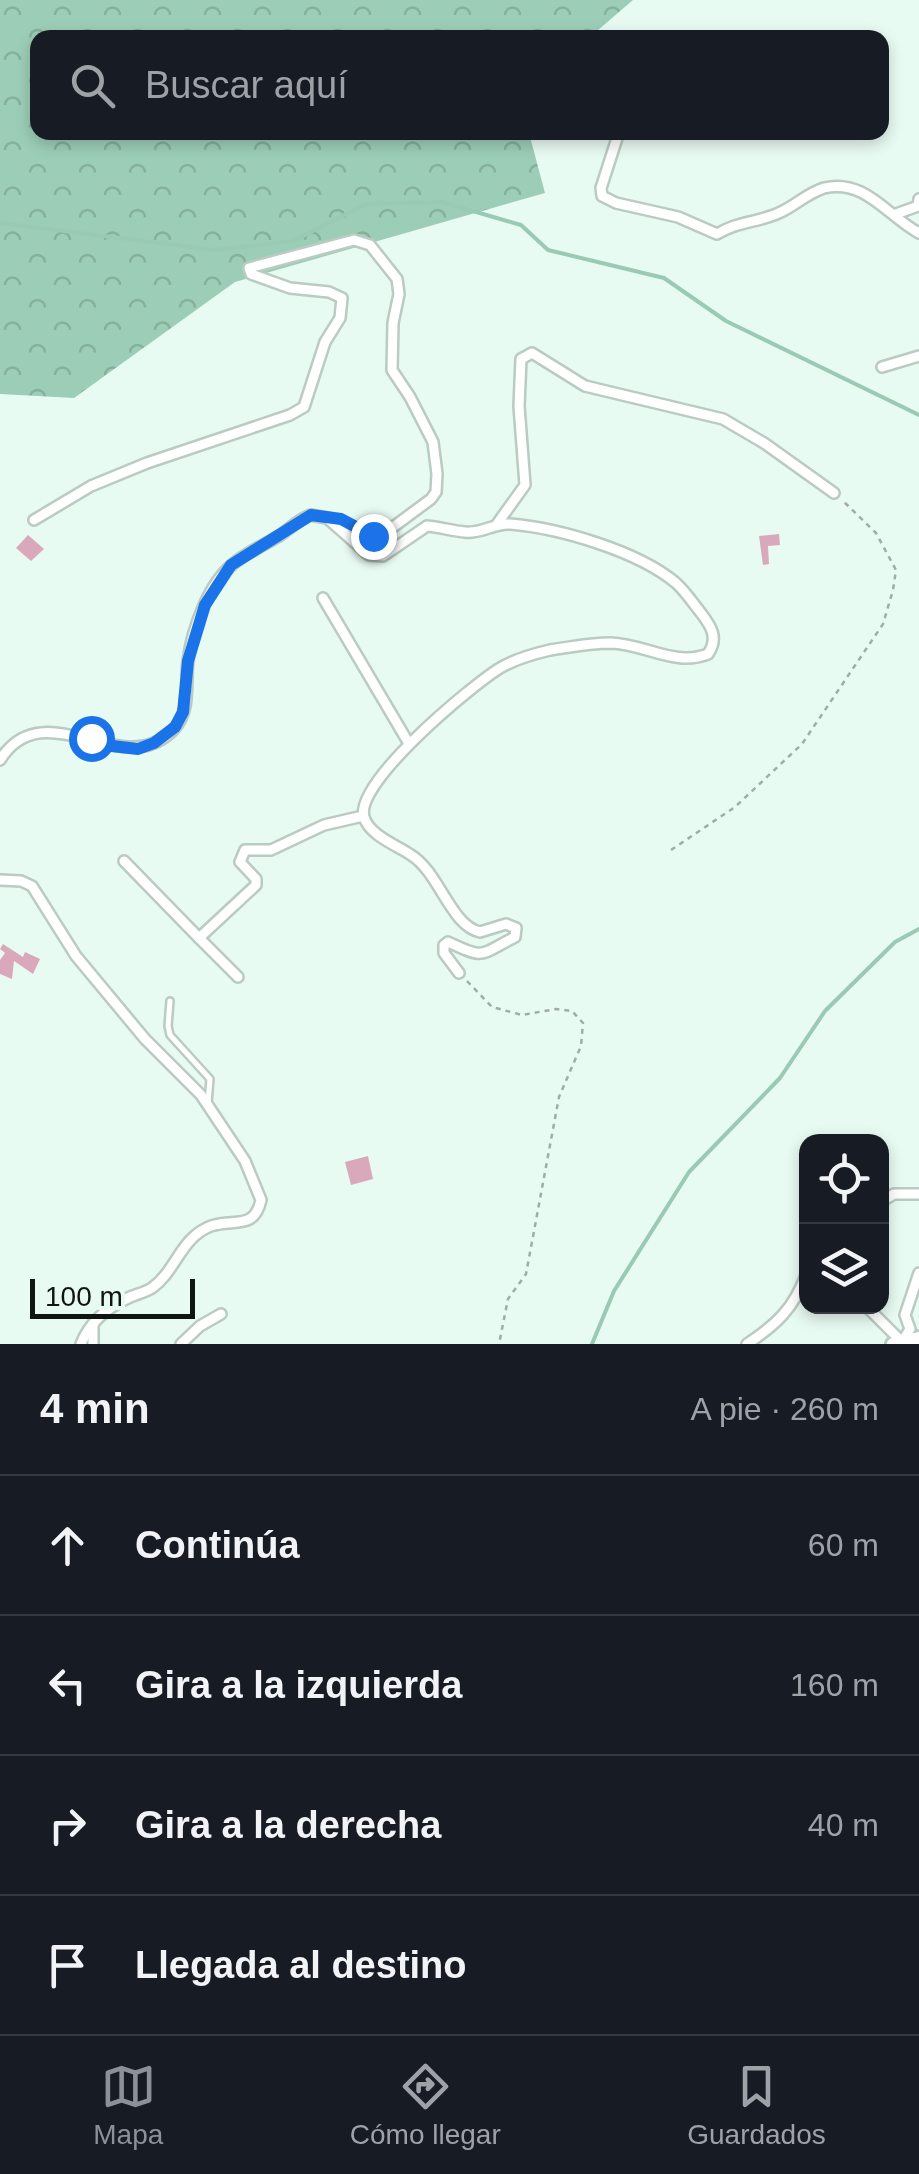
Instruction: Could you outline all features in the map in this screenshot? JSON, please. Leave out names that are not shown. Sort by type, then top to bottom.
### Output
[{"type":"main road","points":[[898,1343],[919,1338]]},
{"type":"street","points":[[617,140],[600,188],[602,196],[616,203],[678,217],[720,233],[736,222],[784,211],[825,188],[849,187],[866,194],[919,233]]},
{"type":"street","points":[[896,214],[912,210],[919,199]]},
{"type":"street","points":[[0,760],[7,749],[31,735],[55,731],[138,749],[164,735],[175,727],[183,712],[192,642],[205,605],[231,565],[286,532],[301,518],[311,515],[341,519],[365,534],[381,536],[431,498],[437,482],[433,442],[392,370],[393,323],[399,294],[396,279],[370,244],[354,240],[249,268],[250,274],[290,288],[329,292],[342,298],[340,318],[325,342],[304,408],[91,486],[34,520]]},
{"type":"street","points":[[327,518],[375,556],[383,556],[427,526],[480,532],[497,524],[525,485],[519,406],[521,359],[532,352],[585,386],[723,419],[834,493]]},
{"type":"street","points":[[882,367],[919,356]]},
{"type":"street","points":[[459,972],[444,953],[444,944],[448,942],[466,953],[482,955],[515,937],[516,928],[506,924],[486,932],[471,930],[463,924],[426,864],[371,830],[363,816],[365,800],[408,742],[498,669],[518,659],[546,651],[614,643],[677,658],[697,658],[713,647],[712,627],[678,584],[652,568],[601,546],[539,527],[497,524]]},
{"type":"street","points":[[323,598],[408,742]]},
{"type":"street","points":[[200,938],[256,885],[256,879],[240,862],[245,850],[271,850],[313,829],[363,816]]},
{"type":"street","points":[[124,861],[238,977]]},
{"type":"street","points":[[3,881],[21,881],[32,886],[76,956],[145,1039],[208,1106],[258,1185],[261,1200],[256,1215],[237,1223],[214,1225],[197,1234],[152,1288],[106,1310],[81,1344]]},
{"type":"street","points":[[889,1197],[919,1194]]},
{"type":"street","points":[[873,1314],[898,1343],[910,1329],[905,1315],[919,1273]]},
{"type":"street","points":[[747,1344],[777,1324],[799,1294]]},
{"type":"street","points":[[182,1344],[200,1326],[221,1314]]},
{"type":"street","points":[[93,1324],[94,1344]]},
{"type":"lane","points":[[170,1001],[170,1035],[210,1079],[208,1106]]},
{"type":"path","points":[[670,850],[735,807],[802,744],[882,624],[894,590],[896,570],[876,533],[834,493]]},
{"type":"path","points":[[459,972],[492,1006],[522,1015],[556,1009],[572,1011],[583,1023],[581,1046],[556,1112],[526,1274],[508,1299],[499,1344]]},
{"type":"green space","points":[[0,0],[633,0],[598,30],[30,30],[30,140],[531,140],[545,193],[235,282],[74,398],[0,394]]},
{"type":"building","points":[[779,534],[780,545],[768,546],[769,564],[763,565],[759,536]]},
{"type":"building","points":[[28,535],[44,549],[31,561],[16,548]]},
{"type":"building","points":[[3,944],[23,957],[25,952],[40,959],[33,974],[14,961],[12,979],[0,974]]},
{"type":"building","points":[[368,1156],[373,1179],[351,1185],[345,1162]]},
{"type":"waterway","points":[[0,223],[215,250],[293,241],[366,204],[442,202],[521,225],[548,250],[664,278],[726,321],[919,415]]},
{"type":"waterway","points":[[592,1344],[614,1291],[689,1172],[780,1078],[825,1011],[895,942],[919,929]]},
{"type":"route","points":[[91,738],[112,746],[138,749],[154,743],[175,727],[188,688],[192,642],[205,605],[231,565],[311,515],[341,519],[373,536]]}]
